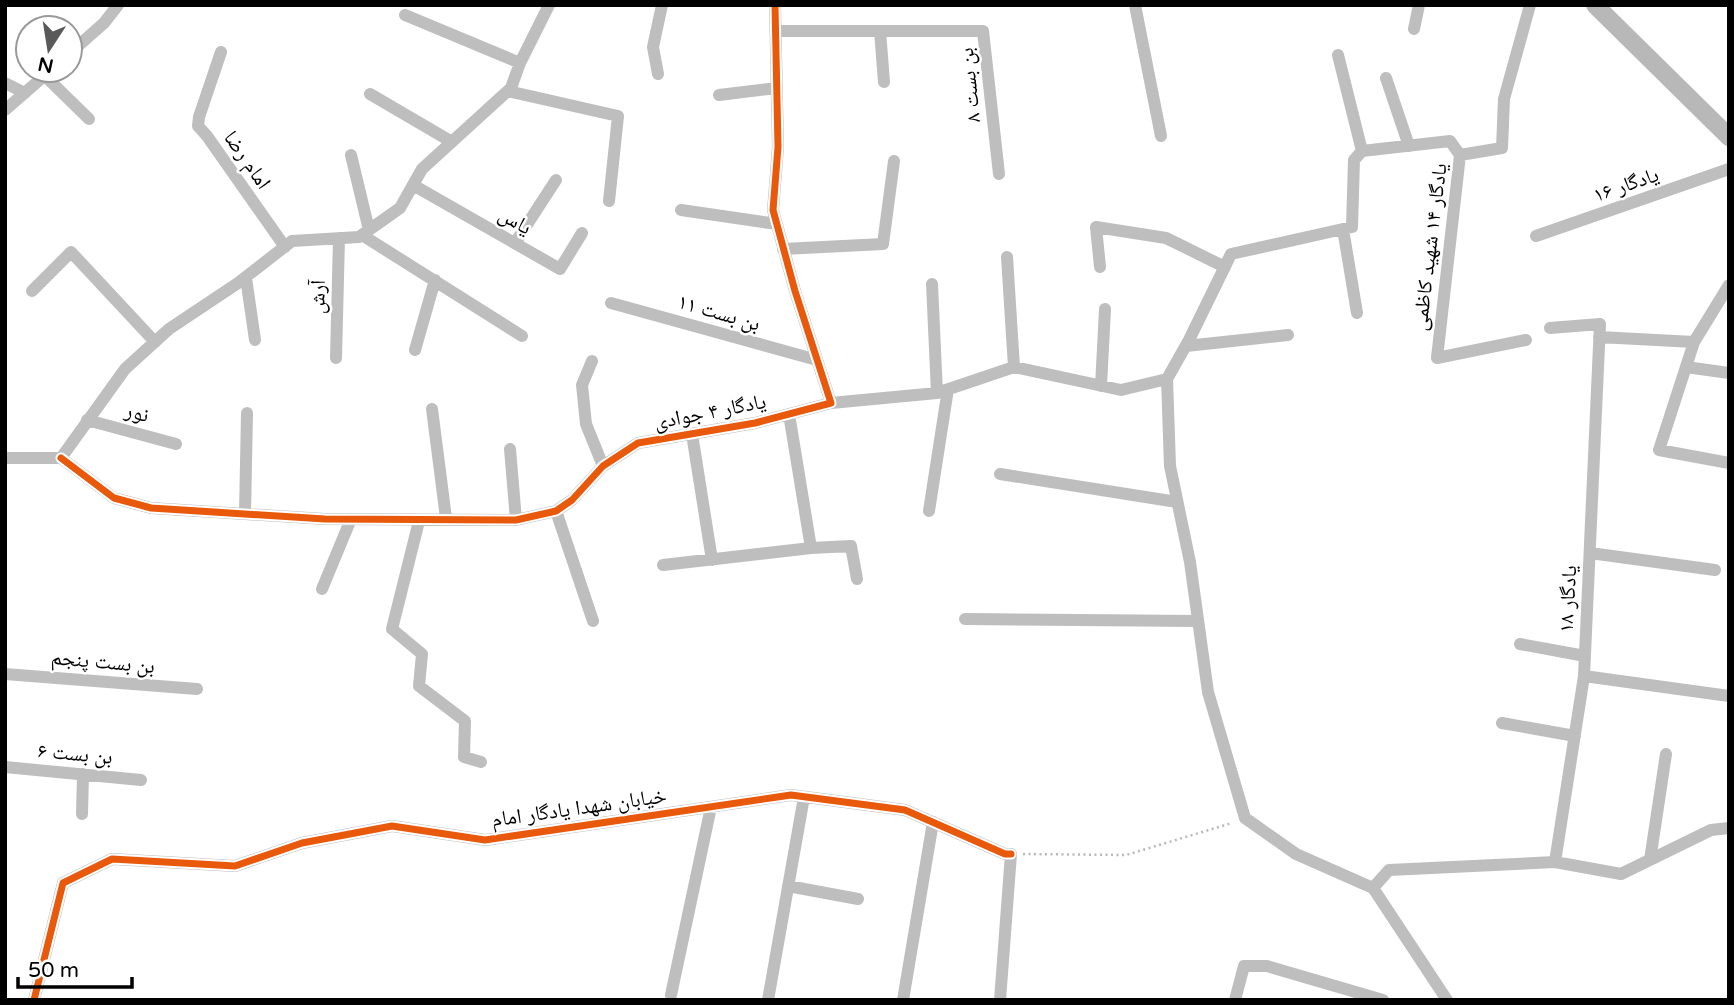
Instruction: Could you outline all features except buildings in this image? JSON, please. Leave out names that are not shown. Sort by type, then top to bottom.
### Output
[{"type":"main road","points":[[1595,5],[1729,137]]},
{"type":"street","points":[[84,41],[104,23],[118,5]]},
{"type":"street","points":[[5,458],[61,458],[125,369],[169,329],[246,278],[292,241],[339,238],[366,232],[400,208],[422,169],[508,91],[549,5]]},
{"type":"street","points":[[658,74],[653,47],[662,5]]},
{"type":"street","points":[[775,5],[778,147],[773,210],[831,403]]},
{"type":"street","points":[[1135,5],[1161,136]]},
{"type":"street","points":[[1414,29],[1419,5]]},
{"type":"street","name":"یادگار ۱۴ شهید کاظمی","points":[[1526,340],[1437,358],[1460,155],[1502,148],[1504,99],[1530,5]]},
{"type":"street","points":[[405,15],[520,63]]},
{"type":"street","points":[[880,31],[884,82]]},
{"type":"street","name":"بن بست ۸","points":[[776,32],[983,31],[999,174]]},
{"type":"street","name":"امام رضا","points":[[221,51],[198,127],[285,247]]},
{"type":"street","points":[[1338,55],[1362,151]]},
{"type":"street","points":[[1386,78],[1409,146]]},
{"type":"street","points":[[5,83],[25,93]]},
{"type":"street","points":[[5,110],[35,84]]},
{"type":"street","points":[[58,84],[89,119]]},
{"type":"street","points":[[719,95],[777,88]]},
{"type":"street","points":[[508,91],[618,117],[609,201]]},
{"type":"street","points":[[370,94],[452,142]]},
{"type":"street","points":[[1447,1000],[1373,888],[1296,854],[1245,818],[1208,692],[1190,562],[1170,466],[1167,379],[1231,254],[1352,227],[1354,160],[1362,151],[1450,141],[1460,155]]},
{"type":"street","points":[[351,155],[366,232],[435,281],[522,336]]},
{"type":"street","points":[[783,249],[883,244],[894,161]]},
{"type":"street","name":"یادگار ۱۶","points":[[1536,236],[1729,169]]},
{"type":"street","points":[[515,243],[556,180]]},
{"type":"street","name":"یاس","points":[[413,185],[560,269],[582,233]]},
{"type":"street","points":[[681,210],[777,224]]},
{"type":"street","points":[[1100,267],[1096,227],[1166,238],[1225,267]]},
{"type":"street","points":[[1343,229],[1357,313]]},
{"type":"street","name":"آرش","points":[[336,358],[339,238]]},
{"type":"street","points":[[32,290],[71,253],[155,342]]},
{"type":"street","points":[[1007,257],[1014,367],[1121,390],[1167,379]]},
{"type":"street","points":[[246,278],[255,340]]},
{"type":"street","points":[[415,349],[435,281]]},
{"type":"street","points":[[929,511],[942,391],[932,284]]},
{"type":"street","points":[[1729,285],[1694,342],[1659,450],[1729,463]]},
{"type":"street","name":"بن بست ۱۱","points":[[611,303],[817,360]]},
{"type":"street","points":[[1101,386],[1105,310]]},
{"type":"street","points":[[1550,328],[1600,324],[1599,337],[1694,342]]},
{"type":"street","points":[[1186,345],[1287,335]]},
{"type":"street","name":"یادگار ۱۸","points":[[1555,862],[1584,676],[1599,337]]},
{"type":"street","points":[[592,360],[582,385],[583,398],[586,424],[603,466]]},
{"type":"street","name":"یادگار ۴ جوادی","points":[[61,458],[114,498],[151,508],[351,519],[516,520],[556,511],[572,500],[603,466],[638,443],[755,423],[831,403],[942,391],[1014,367]]},
{"type":"street","points":[[1686,367],[1729,373]]},
{"type":"street","points":[[432,409],[446,518]]},
{"type":"street","points":[[245,514],[247,413]]},
{"type":"street","points":[[789,414],[811,548]]},
{"type":"street","name":"نور","points":[[88,420],[176,444]]},
{"type":"street","points":[[692,433],[712,560]]},
{"type":"street","points":[[510,449],[516,520]]},
{"type":"street","points":[[1000,474],[1177,502]]},
{"type":"street","points":[[556,511],[593,621]]},
{"type":"street","points":[[322,589],[351,519]]},
{"type":"street","points":[[419,521],[392,629],[422,654],[419,686],[465,721],[464,757],[481,762]]},
{"type":"street","points":[[663,565],[851,546],[858,579]]},
{"type":"street","points":[[1590,553],[1715,570]]},
{"type":"street","points":[[965,619],[1198,621]]},
{"type":"street","points":[[1520,644],[1585,656]]},
{"type":"street","name":"بن بست پنجم","points":[[5,674],[197,689]]},
{"type":"street","points":[[1584,676],[1729,696]]},
{"type":"street","points":[[1502,723],[1575,736]]},
{"type":"street","points":[[1650,860],[1667,754]]},
{"type":"street","name":"بن بست ۶","points":[[5,768],[141,780]]},
{"type":"street","points":[[82,814],[83,774]]},
{"type":"street","name":"خیابان شهدا یادگار امام","points":[[34,1000],[63,883],[112,859],[235,866],[302,843],[392,826],[485,840],[791,795],[905,810],[1005,854],[1011,854]]},
{"type":"street","points":[[768,1000],[804,797]]},
{"type":"street","points":[[671,995],[711,807]]},
{"type":"street","points":[[903,1000],[933,822]]},
{"type":"street","points":[[1373,888],[1389,870],[1555,862],[1621,874],[1711,830],[1729,828]]},
{"type":"street","points":[[1002,1000],[1011,854]]},
{"type":"street","points":[[788,886],[858,899]]},
{"type":"street","points":[[1235,1000],[1244,966],[1267,966],[1383,1000]]},
{"type":"path","points":[[1011,854],[1126,855],[1245,818]]},
{"type":"cycle path","points":[[61,458],[114,498],[151,508],[325,519],[516,520],[556,511],[572,500],[603,466],[638,443],[755,423],[831,403],[795,291],[773,210],[778,147],[775,5]]},
{"type":"cycle path","points":[[34,1000],[63,883],[112,859],[235,866],[302,843],[392,826],[485,840],[791,795],[905,810],[1005,854],[1011,854]]}]
